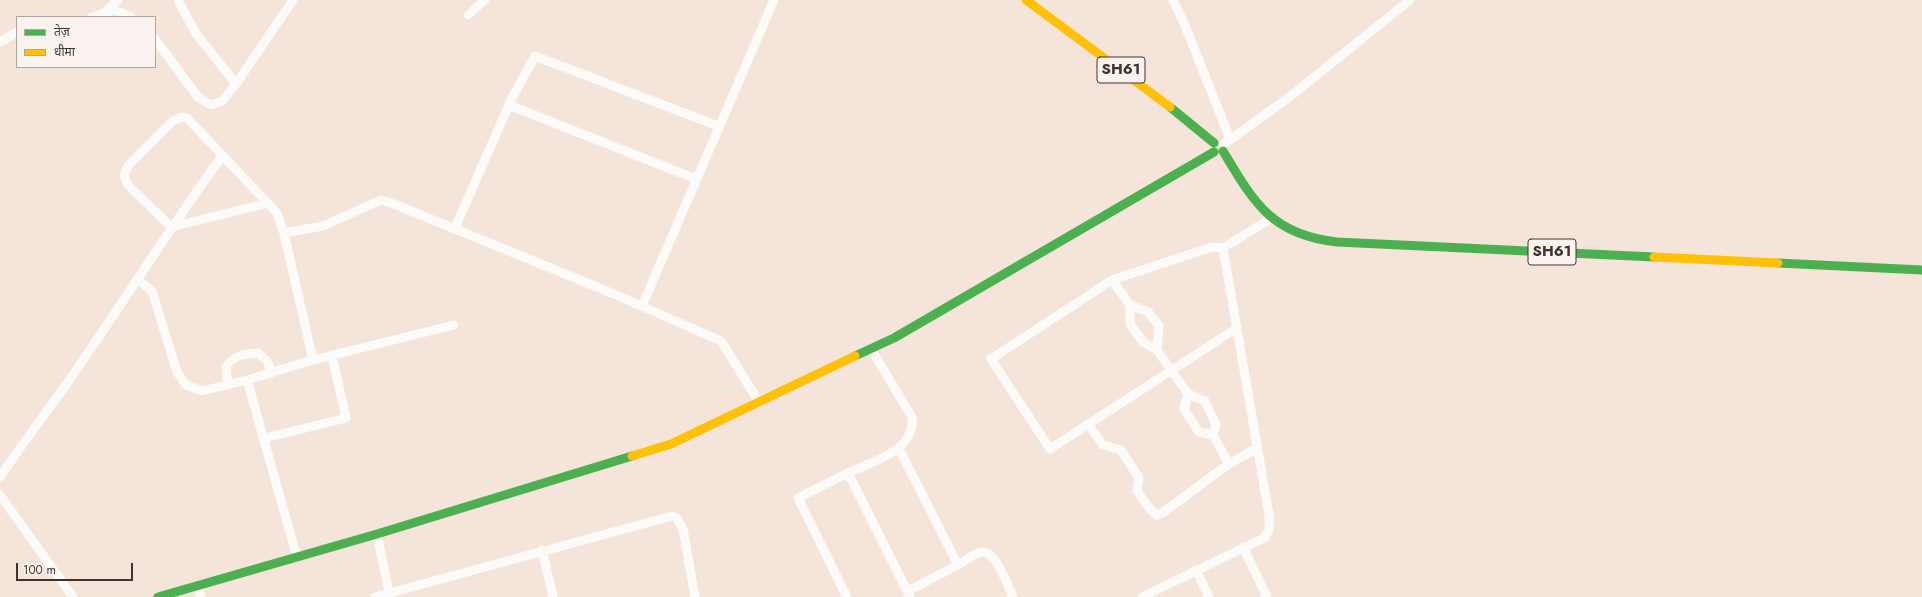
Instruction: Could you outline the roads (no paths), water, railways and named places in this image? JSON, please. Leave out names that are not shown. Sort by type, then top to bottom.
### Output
[{"type":"street","points":[[94,16],[106,11],[118,0]]},
{"type":"street","points":[[178,0],[195,32],[236,84]]},
{"type":"street","points":[[156,40],[198,97],[205,103],[217,105],[236,84],[293,0]]},
{"type":"street","points":[[468,15],[485,0]]},
{"type":"street","points":[[642,306],[718,126],[774,0]]},
{"type":"street","name":"SH61","points":[[1026,0],[1151,91],[1221,146],[1252,199],[1270,219],[1290,231],[1309,238],[1337,242],[1922,270]]},
{"type":"street","points":[[1173,0],[1184,23],[1221,146]]},
{"type":"street","points":[[158,597],[377,534],[671,444],[871,349],[894,338],[1221,146],[1292,95],[1410,0]]},
{"type":"street","points":[[106,11],[119,11],[129,16]]},
{"type":"street","points":[[0,42],[16,33]]},
{"type":"street","points":[[455,228],[509,105],[535,56],[718,126]]},
{"type":"street","points":[[509,105],[696,179]]},
{"type":"street","points":[[171,227],[128,185],[125,180],[125,170],[173,121],[181,117],[192,122],[222,156],[277,213],[284,233],[313,360]]},
{"type":"street","points":[[0,477],[28,435],[63,389],[171,227],[222,156]]},
{"type":"street","points":[[284,233],[323,226],[381,200],[394,204],[642,306],[721,341],[759,402]]},
{"type":"street","points":[[171,227],[268,204]]},
{"type":"street","points":[[1237,328],[1050,449],[991,359],[1112,280],[1212,247],[1223,248],[1270,219]]},
{"type":"street","points":[[1146,596],[1196,570],[1264,538],[1269,530],[1269,515],[1223,248]]},
{"type":"street","points":[[137,279],[152,290],[177,372],[186,385],[202,391],[247,380],[313,360],[454,325]]},
{"type":"street","points":[[1112,280],[1130,305],[1148,312],[1159,326],[1157,350]]},
{"type":"street","points":[[1130,305],[1130,324],[1143,342],[1157,350],[1188,394],[1205,401],[1216,425],[1213,435],[1229,464]]},
{"type":"street","points":[[847,597],[798,498],[899,448],[911,435],[913,427],[912,417],[871,349]]},
{"type":"street","points":[[228,385],[226,367],[232,359],[249,354],[258,353],[267,361],[272,373]]},
{"type":"street","points":[[265,438],[346,418],[332,356]]},
{"type":"street","points":[[247,380],[265,438],[297,557]]},
{"type":"street","points":[[1188,394],[1184,408],[1199,432],[1213,435]]},
{"type":"street","points":[[1088,424],[1104,446],[1121,450],[1140,478],[1137,491],[1149,508],[1157,515],[1162,513],[1229,464],[1257,448]]},
{"type":"street","points":[[899,448],[958,565]]},
{"type":"street","points":[[848,473],[909,595],[958,565],[983,552],[990,555],[996,562],[1013,597]]},
{"type":"street","points":[[0,495],[73,597]]},
{"type":"street","points":[[375,597],[390,595],[542,550],[672,516],[677,518],[682,529],[695,597]]},
{"type":"street","points":[[377,534],[390,595]]},
{"type":"street","points":[[1243,547],[1267,597]]},
{"type":"street","points":[[542,550],[553,597]]},
{"type":"street","points":[[1196,570],[1210,597]]},
{"type":"street","points":[[198,586],[201,597]]}]
